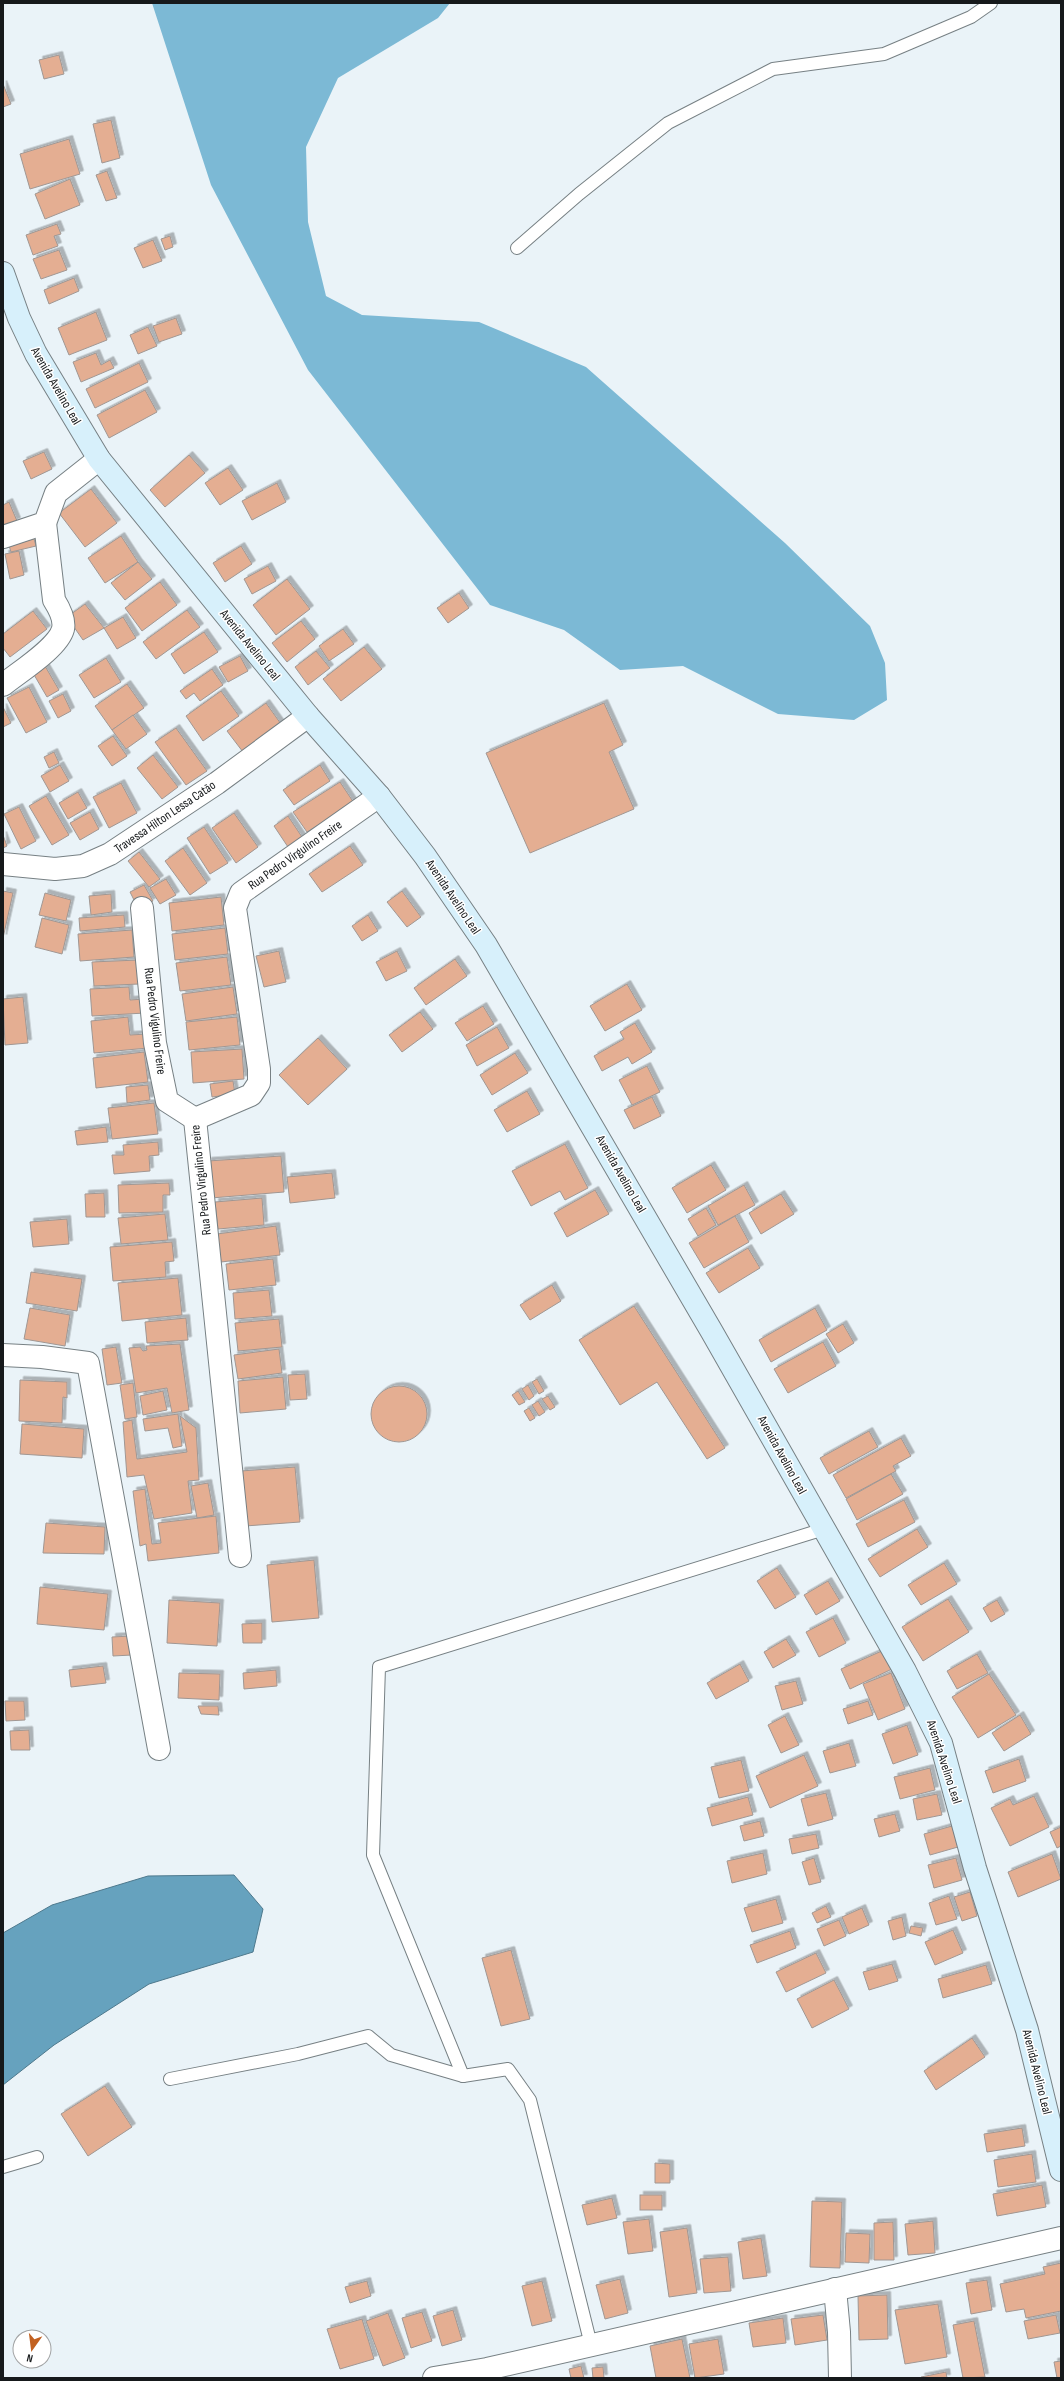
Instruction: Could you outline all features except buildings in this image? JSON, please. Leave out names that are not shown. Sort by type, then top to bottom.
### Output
[{"type":"main road","name":"Avenida Avelino Leal","points":[[3,273],[19,318],[36,354],[99,459],[308,716],[379,796],[425,856],[486,945],[712,1332],[905,1671],[941,1743],[976,1868],[1027,2030],[1061,2170]]},
{"type":"street","points":[[3,685],[57,642],[64,628],[60,610],[54,600],[45,523],[56,493],[99,459]]},
{"type":"street","points":[[3,537],[45,523]]},
{"type":"street","name":"Travessa Hilton Lessa Catão","points":[[3,864],[56,869],[84,866],[110,854],[217,783],[308,716]]},
{"type":"street","name":"Rua Pedro Virgulino Freire","points":[[240,1556],[195,1119],[251,1095],[259,1083],[259,1069],[235,908],[241,893],[379,796]]},
{"type":"street","name":"Rua Pedro Vigulino Freire","points":[[142,908],[155,1043],[167,1101],[195,1119]]},
{"type":"street","points":[[3,1355],[42,1357],[88,1363],[159,1749]]},
{"type":"street","points":[[434,2378],[591,2345],[1061,2238]]},
{"type":"street","points":[[835,2289],[839,2332],[840,2378]]},
{"type":"lane","points":[[516,248],[579,194],[668,122],[773,69],[884,54],[971,17],[991,3]]},
{"type":"lane","points":[[463,2076],[373,1855],[379,1666],[824,1530]]},
{"type":"lane","points":[[170,2079],[298,2054],[368,2036],[390,2055],[463,2076],[508,2069],[530,2100],[591,2345]]},
{"type":"lane","points":[[3,2167],[37,2156]]},
{"type":"shaded area","points":[[152,3],[450,3],[438,18],[338,78],[306,147],[308,222],[326,296],[362,315],[479,322],[586,367],[785,543],[870,626],[885,663],[887,700],[854,720],[778,714],[683,666],[620,670],[564,630],[490,605],[308,370],[211,185]]},
{"type":"shaded area","points":[[234,1875],[263,1909],[253,1952],[149,1984],[54,2045],[3,2085],[3,1933],[52,1905],[148,1876]]}]
